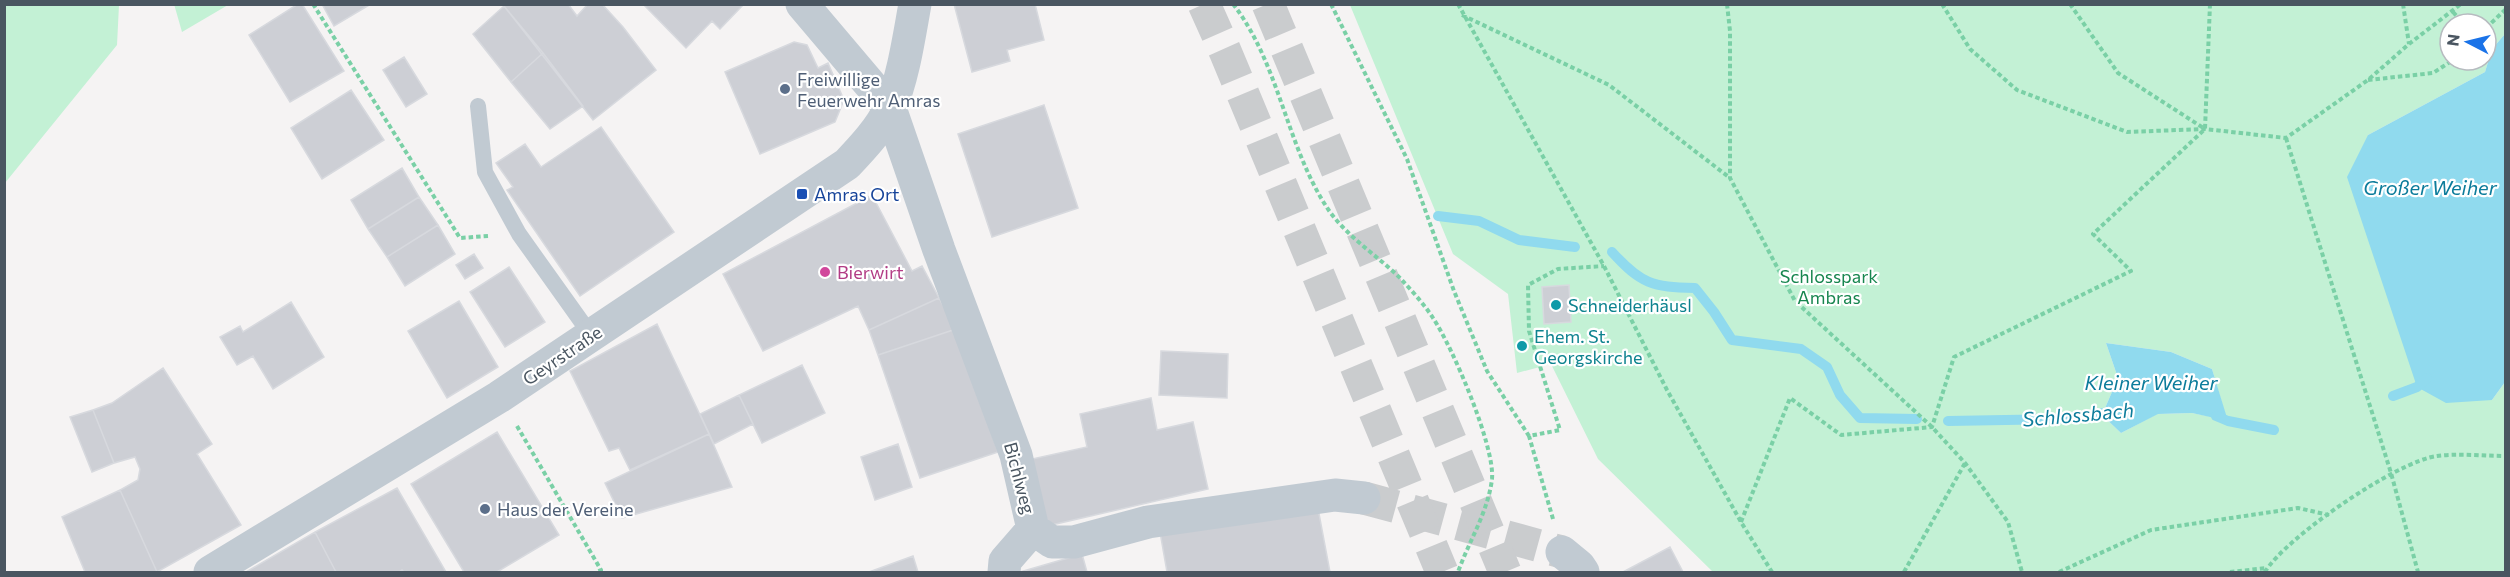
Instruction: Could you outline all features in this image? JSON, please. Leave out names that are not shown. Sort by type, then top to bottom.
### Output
[{"type":"street","points":[[802,4],[890,108]]},
{"type":"street","name":"Geyrstraße","points":[[210,573],[499,397],[847,164],[871,138],[890,108],[905,55],[915,4]]},
{"type":"street","name":"Bichlweg","points":[[890,108],[939,250],[1016,455],[1033,529],[1052,542],[1074,542],[1159,520],[1335,495],[1364,498]]},
{"type":"street","points":[[1004,573],[1005,561],[1033,529]]},
{"type":"lane","points":[[478,106],[485,172],[519,234],[591,335]]},
{"type":"path","points":[[313,4],[460,238],[519,234]]},
{"type":"path","points":[[1233,4],[1258,44],[1306,166],[1327,207],[1336,220],[1399,278],[1433,318],[1444,336],[1479,422],[1491,458],[1491,481],[1486,507],[1458,573]]},
{"type":"path","points":[[1331,4],[1407,159],[1454,291],[1487,371],[1529,436],[1544,488]]},
{"type":"path","points":[[1458,4],[1462,15],[1604,266],[1667,390],[1740,522],[1772,573]]},
{"type":"path","points":[[1727,4],[1730,31],[1730,178]]},
{"type":"path","points":[[1942,4],[1970,49],[2017,90],[2127,132],[2205,129],[2286,138],[2368,80],[2409,44],[2438,23]]},
{"type":"path","points":[[2070,4],[2118,73],[2205,129]]},
{"type":"path","points":[[1932,427],[1954,357],[2131,271],[2093,234],[2205,129],[2210,4]]},
{"type":"path","points":[[2403,4],[2409,44]]},
{"type":"path","points":[[2453,12],[2461,4]]},
{"type":"path","points":[[1462,15],[1609,85],[1730,178],[1795,301],[1932,427],[1965,463],[2008,522],[2022,573]]},
{"type":"path","points":[[2368,80],[2433,73],[2438,70]]},
{"type":"path","points":[[2286,138],[2391,473],[2418,573]]},
{"type":"path","points":[[1529,436],[1560,430],[1529,331],[1528,285],[1558,269],[1604,266]]},
{"type":"path","points":[[499,397],[601,570],[596,573]]},
{"type":"path","points":[[1740,522],[1790,398],[1841,435],[1932,427]]},
{"type":"path","points":[[2265,573],[2288,546],[2391,473],[2436,456],[2505,456]]},
{"type":"path","points":[[1904,573],[1965,463]]},
{"type":"path","points":[[2059,573],[2151,530],[2298,508],[2329,515]]},
{"type":"path","points":[[2230,573],[2268,568]]},
{"type":"green space","points":[[5,4],[119,5],[117,45],[5,183]]},
{"type":"green space","points":[[174,4],[228,4],[228,5],[182,32]]},
{"type":"green space","name":"Schlosspark Ambras","points":[[1350,5],[2505,5],[2505,34],[2498,42],[2498,12],[2438,12],[2438,72],[2485,72],[2368,135],[2492,400],[2505,382],[2505,572],[1713,572],[1598,459],[1551,364],[1517,373],[1508,294],[1453,254]],"holes":[[[2106,343],[2171,352],[2212,369],[2227,420],[2192,413],[2157,414],[2121,433],[2102,415],[2118,378]]]},
{"type":"water","name":"Großer Weiher","points":[[2505,34],[2505,382],[2492,400],[2446,403],[2417,387],[2347,177],[2368,135],[2485,72],[2498,72],[2498,42]]},
{"type":"water","name":"Kleiner Weiher","points":[[2106,343],[2171,352],[2212,369],[2228,421],[2192,413],[2158,414],[2121,433],[2102,415],[2118,378]]},
{"type":"building","points":[[298,4],[302,4],[344,71],[290,102],[249,35]]},
{"type":"building","points":[[322,4],[371,4],[334,26]]},
{"type":"building","points":[[506,4],[568,4],[577,16],[588,4],[602,4],[656,70],[593,120],[504,6]]},
{"type":"building","points":[[643,4],[744,4],[720,29],[712,21],[686,48]]},
{"type":"building","points":[[954,4],[1035,4],[1044,40],[1007,50],[1010,61],[972,72]]},
{"type":"building","points":[[504,6],[543,53],[511,82],[473,34]]},
{"type":"building","points":[[794,42],[807,45],[818,68],[828,63],[844,100],[835,122],[760,154],[725,72]]},
{"type":"building","points":[[543,53],[583,106],[550,129],[511,82]]},
{"type":"building","points":[[404,57],[427,94],[406,107],[383,70]]},
{"type":"building","points":[[351,90],[384,140],[322,179],[291,128]]},
{"type":"building","points":[[1044,105],[1078,208],[992,237],[958,134]]},
{"type":"building","points":[[601,127],[674,232],[580,296],[507,190],[513,187],[496,163],[525,144],[541,167]]},
{"type":"building","points":[[402,168],[419,197],[368,229],[351,200]]},
{"type":"building","name":"Bierwirt","points":[[872,195],[912,271],[922,266],[939,298],[869,330],[858,306],[763,351],[723,274]]},
{"type":"building","points":[[419,197],[438,225],[387,257],[368,229]]},
{"type":"building","points":[[438,225],[455,254],[405,286],[387,257]]},
{"type":"building","points":[[474,254],[483,268],[465,279],[456,265]]},
{"type":"building","points":[[509,267],[545,322],[505,347],[470,292]]},
{"type":"building","name":"Schneiderhäusl","points":[[1569,285],[1571,322],[1544,324],[1542,287]]},
{"type":"building","points":[[939,298],[956,329],[878,355],[869,330]]},
{"type":"building","points":[[459,301],[498,367],[447,398],[408,331]]},
{"type":"building","points":[[291,302],[324,357],[273,389],[253,356],[237,365],[220,337],[240,326],[243,332]]},
{"type":"building","points":[[657,324],[709,434],[630,470],[619,448],[609,451],[570,371]]},
{"type":"building","points":[[956,329],[998,452],[920,478],[878,355]]},
{"type":"building","points":[[1161,351],[1228,354],[1227,398],[1159,395]]},
{"type":"building","points":[[802,365],[825,413],[762,443],[739,395]]},
{"type":"building","points":[[163,368],[212,444],[197,454],[241,525],[157,572],[120,490],[138,480],[140,469],[135,457],[114,463],[93,410],[112,403]]},
{"type":"building","points":[[739,395],[753,424],[714,444],[700,414]]},
{"type":"building","points":[[1151,398],[1157,430],[1193,422],[1208,489],[1047,526],[1032,459],[1087,447],[1080,414]]},
{"type":"building","points":[[93,410],[114,463],[92,472],[70,417]]},
{"type":"building","name":"Haus der Vereine","points":[[497,432],[559,535],[497,572],[464,572],[411,484]]},
{"type":"building","points":[[709,434],[732,487],[622,518],[605,483]]},
{"type":"building","points":[[898,444],[912,487],[875,500],[861,457]]},
{"type":"building","points":[[397,488],[446,572],[404,572],[402,570],[399,572],[336,572],[315,532]]},
{"type":"building","points":[[120,490],[157,572],[85,572],[62,517]]},
{"type":"building","points":[[1317,503],[1330,572],[1167,572],[1160,532]]},
{"type":"building","points":[[315,532],[336,572],[246,572]]},
{"type":"building","points":[[1670,547],[1683,572],[1623,572]]},
{"type":"building","points":[[1082,554],[1087,572],[1020,572]]},
{"type":"building","points":[[913,556],[918,572],[869,572]]},
{"type":"waterway","name":"Schlossbach","points":[[1438,216],[1479,221],[1519,240],[1575,247]]},
{"type":"waterway","name":"Schlossbach","points":[[1612,252],[1631,271],[1648,282],[1657,285],[1695,288],[1732,340],[1801,349],[1827,367],[1840,395],[1860,418],[1917,419]]},
{"type":"waterway","name":"Schlossbach","points":[[2393,396],[2417,387],[2427,378]]},
{"type":"waterway","name":"Schlossbach","points":[[1948,421],[2063,419],[2117,411]]},
{"type":"waterway","name":"Schlossbach","points":[[2216,416],[2228,421],[2274,430]]},
{"type":"tunnel","points":[[1204,4],[1442,572]]},
{"type":"tunnel","points":[[1268,4],[1505,572]]},
{"type":"tunnel","points":[[1364,498],[1562,552]]},
{"type":"place","name":"Freiwillige Feuerwehr Amras","points":[[785,89]]},
{"type":"place","name":"Amras Ort","points":[[802,194]]},
{"type":"place","name":"Bierwirt","points":[[825,272]]},
{"type":"place","name":"Schneiderhäusl","points":[[1556,305]]},
{"type":"place","name":"Ehem. St. Georgskirche","points":[[1522,346]]},
{"type":"place","name":"Haus der Vereine","points":[[485,509]]}]
